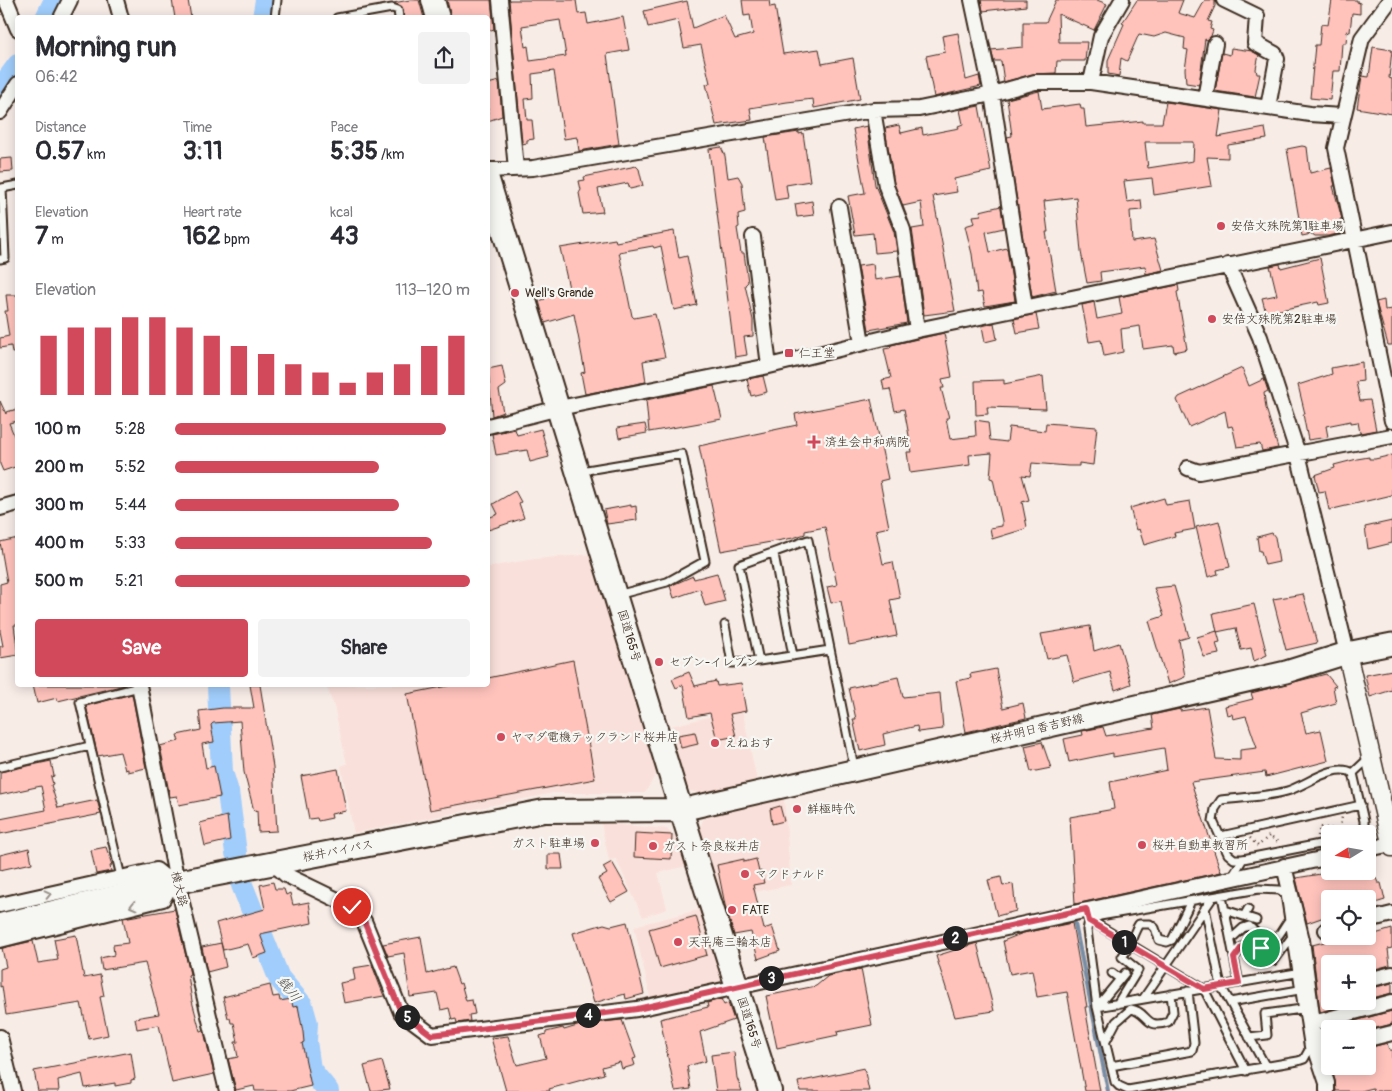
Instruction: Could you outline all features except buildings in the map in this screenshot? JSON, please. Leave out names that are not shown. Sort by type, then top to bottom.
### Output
[{"type":"highway","points":[[433,0],[437,15]]},
{"type":"highway","name":"国道165号","points":[[490,186],[617,595],[681,810],[770,1091]]},
{"type":"highway","name":"桜井バイパス","points":[[0,925],[175,883],[544,811],[681,810]]},
{"type":"main road","name":"桜井明日香吉野線","points":[[681,810],[1286,672],[1347,652],[1392,644]]},
{"type":"street","points":[[6,0],[15,22]]},
{"type":"street","points":[[62,15],[70,0]]},
{"type":"street","points":[[116,0],[121,15]]},
{"type":"street","points":[[500,0],[516,169]]},
{"type":"street","points":[[972,0],[992,94],[1025,307]]},
{"type":"street","points":[[1091,82],[1101,36],[1122,0]]},
{"type":"street","points":[[1224,0],[1257,16],[1255,42],[1275,54],[1277,59],[1268,107]]},
{"type":"street","points":[[1390,0],[1362,38],[1342,116],[1336,148],[1392,421]]},
{"type":"street","points":[[1205,98],[1215,44]]},
{"type":"street","points":[[490,170],[533,168],[873,110],[919,109],[992,94],[1035,82],[1091,82],[1310,114],[1342,116]]},
{"type":"street","points":[[0,112],[15,89]]},
{"type":"street","points":[[873,110],[886,186],[903,230],[916,330]]},
{"type":"street","points":[[839,207],[862,343]]},
{"type":"street","points":[[490,425],[559,408],[770,366],[916,330],[1392,232]]},
{"type":"street","points":[[753,237],[770,366]]},
{"type":"street","points":[[1228,265],[1260,338],[1298,454],[1392,845],[1376,848]]},
{"type":"street","points":[[1188,468],[1199,472],[1392,436]]},
{"type":"street","points":[[0,508],[15,504]]},
{"type":"street","name":"横大路","points":[[139,687],[175,883],[227,1091]]},
{"type":"street","points":[[273,864],[286,875],[352,907],[364,921],[401,1012],[432,1035],[637,1009],[737,986],[1087,915],[1232,877],[1321,858]]},
{"type":"street","points":[[1284,866],[1302,940],[1313,1023],[1321,1043]]},
{"type":"street","points":[[0,905],[156,870],[175,883],[163,899],[0,940]]},
{"type":"street","points":[[1376,918],[1392,914]]},
{"type":"street","points":[[1376,978],[1392,974]]},
{"type":"street","points":[[1313,1023],[1392,1002]]},
{"type":"street","points":[[1376,1037],[1392,1033]]},
{"type":"street","points":[[0,1038],[13,1091]]},
{"type":"street","points":[[1326,1075],[1327,1091]]},
{"type":"lane","points":[[275,15],[276,0]]},
{"type":"lane","points":[[354,15],[392,8],[398,10],[399,15]]},
{"type":"lane","points":[[0,259],[5,258],[1,192],[2,188],[15,186]]},
{"type":"lane","points":[[578,471],[682,454],[705,561],[667,582],[617,595]]},
{"type":"lane","points":[[759,661],[739,565],[774,554],[808,540],[854,770]]},
{"type":"lane","points":[[774,554],[794,656]]},
{"type":"lane","points":[[725,625],[732,663],[759,661],[830,650]]},
{"type":"lane","points":[[122,878],[80,702],[135,687]]},
{"type":"lane","points":[[0,767],[90,746]]},
{"type":"lane","points":[[1353,773],[1371,756]]},
{"type":"lane","points":[[1321,844],[1243,859],[1234,859],[1228,854],[1213,821],[1215,808],[1221,800],[1287,791],[1335,771],[1347,770],[1353,773],[1364,825]]},
{"type":"lane","points":[[1221,836],[1361,805]]},
{"type":"lane","points":[[1232,877],[1243,859]]},
{"type":"lane","points":[[1260,889],[1280,890],[1285,894],[1309,1050],[1308,1054],[1298,1061],[1246,1071],[1128,1090],[1119,1086],[1116,1082],[1098,1007],[1087,930],[1087,915],[1100,916],[1260,889]]},
{"type":"lane","points":[[1222,896],[1239,983]]},
{"type":"lane","points":[[1143,999],[1212,897]]},
{"type":"lane","points":[[1117,1004],[1138,970],[1122,957],[1131,946],[1133,933],[1139,924],[1150,924],[1155,928],[1159,940],[1167,942],[1172,940],[1191,901]]},
{"type":"lane","points":[[1204,908],[1221,986],[1266,1067]]},
{"type":"lane","points":[[1244,916],[1248,908]]},
{"type":"lane","points":[[1225,910],[1256,920]]},
{"type":"lane","points":[[1087,915],[1131,946],[1204,989],[1246,1071]]},
{"type":"lane","points":[[1231,939],[1243,928],[1249,926],[1267,944],[1271,943],[1276,940],[1289,920]]},
{"type":"lane","points":[[1234,958],[1242,947],[1252,944],[1261,948],[1265,957],[1274,962],[1291,938]]},
{"type":"lane","points":[[1098,1007],[1123,976],[1112,973]]},
{"type":"lane","points":[[1098,1007],[1296,973]]},
{"type":"lane","points":[[1230,1002],[1299,990]]},
{"type":"lane","points":[[1112,1066],[1192,1051],[1194,1043],[1188,991]]},
{"type":"lane","points":[[1106,1041],[1116,1022],[1131,1009],[1139,1011],[1151,1024],[1156,1025],[1168,1022],[1173,1012],[1171,994]]},
{"type":"lane","points":[[1249,1037],[1267,1035],[1265,1014],[1302,1009]]},
{"type":"path","points":[[1316,845],[1320,827],[1339,830],[1343,809]]},
{"type":"path","points":[[1244,831],[1258,846],[1269,836],[1280,844],[1280,852]]},
{"type":"shaded area","name":"ヤマダ電機テックランド桜井店","points":[[594,554],[658,770],[645,793],[553,793],[354,833],[341,766],[347,764],[334,706],[327,687],[490,687],[490,567],[535,559]]},
{"type":"shaded area","points":[[742,709],[757,781],[704,794],[690,791],[683,779],[671,726]]},
{"type":"shaded area","points":[[784,798],[791,885],[719,899],[698,832],[704,818]]},
{"type":"shaded area","name":"ガスト奈良桜井店","points":[[601,823],[667,829],[680,840],[686,866],[658,873],[667,909],[643,917],[616,859],[609,860]]},
{"type":"shaded area","name":"天平庵三輪本店","points":[[703,909],[725,982],[651,1000],[634,926]]},
{"type":"waterway","points":[[48,15],[55,0]]},
{"type":"waterway","name":"銭川","points":[[264,15],[266,0]]},
{"type":"waterway","points":[[0,89],[15,69]]},
{"type":"waterway","name":"銭川","points":[[218,687],[222,772],[228,792],[236,853]]},
{"type":"waterway","name":"銭川","points":[[242,885],[279,978],[302,1005],[307,1023],[306,1041],[310,1069],[328,1091]]},
{"type":"waterway","points":[[1074,919],[1108,1091]]},
{"type":"place","name":"安倍文殊院第1駐車場","points":[[1221,226]]},
{"type":"place","name":"Well's Grande","points":[[515,293]]},
{"type":"place","name":"安倍文殊院第2駐車場","points":[[1212,319]]},
{"type":"place","name":"仁王堂","points":[[789,353]]},
{"type":"place","name":"済生会中和病院","points":[[814,442]]},
{"type":"place","name":"セブン-イレブン","points":[[659,662]]},
{"type":"place","name":"ヤマダ電機テックランド桜井店","points":[[501,737]]},
{"type":"place","name":"えねおす","points":[[715,743]]},
{"type":"place","name":"鮮極時代","points":[[797,809]]},
{"type":"place","name":"ガスト駐車場","points":[[595,843]]},
{"type":"place","name":"桜井自動車教習所","points":[[1142,845]]},
{"type":"place","name":"ガスト奈良桜井店","points":[[653,846]]},
{"type":"place","name":"マクドナルド","points":[[745,874]]},
{"type":"place","name":"FATE","points":[[732,910]]},
{"type":"place","name":"天平庵三輪本店","points":[[678,942]]},
{"type":"route","points":[[352,907],[364,921],[401,1012],[432,1035],[637,1009],[1086,909],[1089,921],[1204,989],[1239,983],[1234,958],[1242,947],[1252,944],[1261,948]]}]
